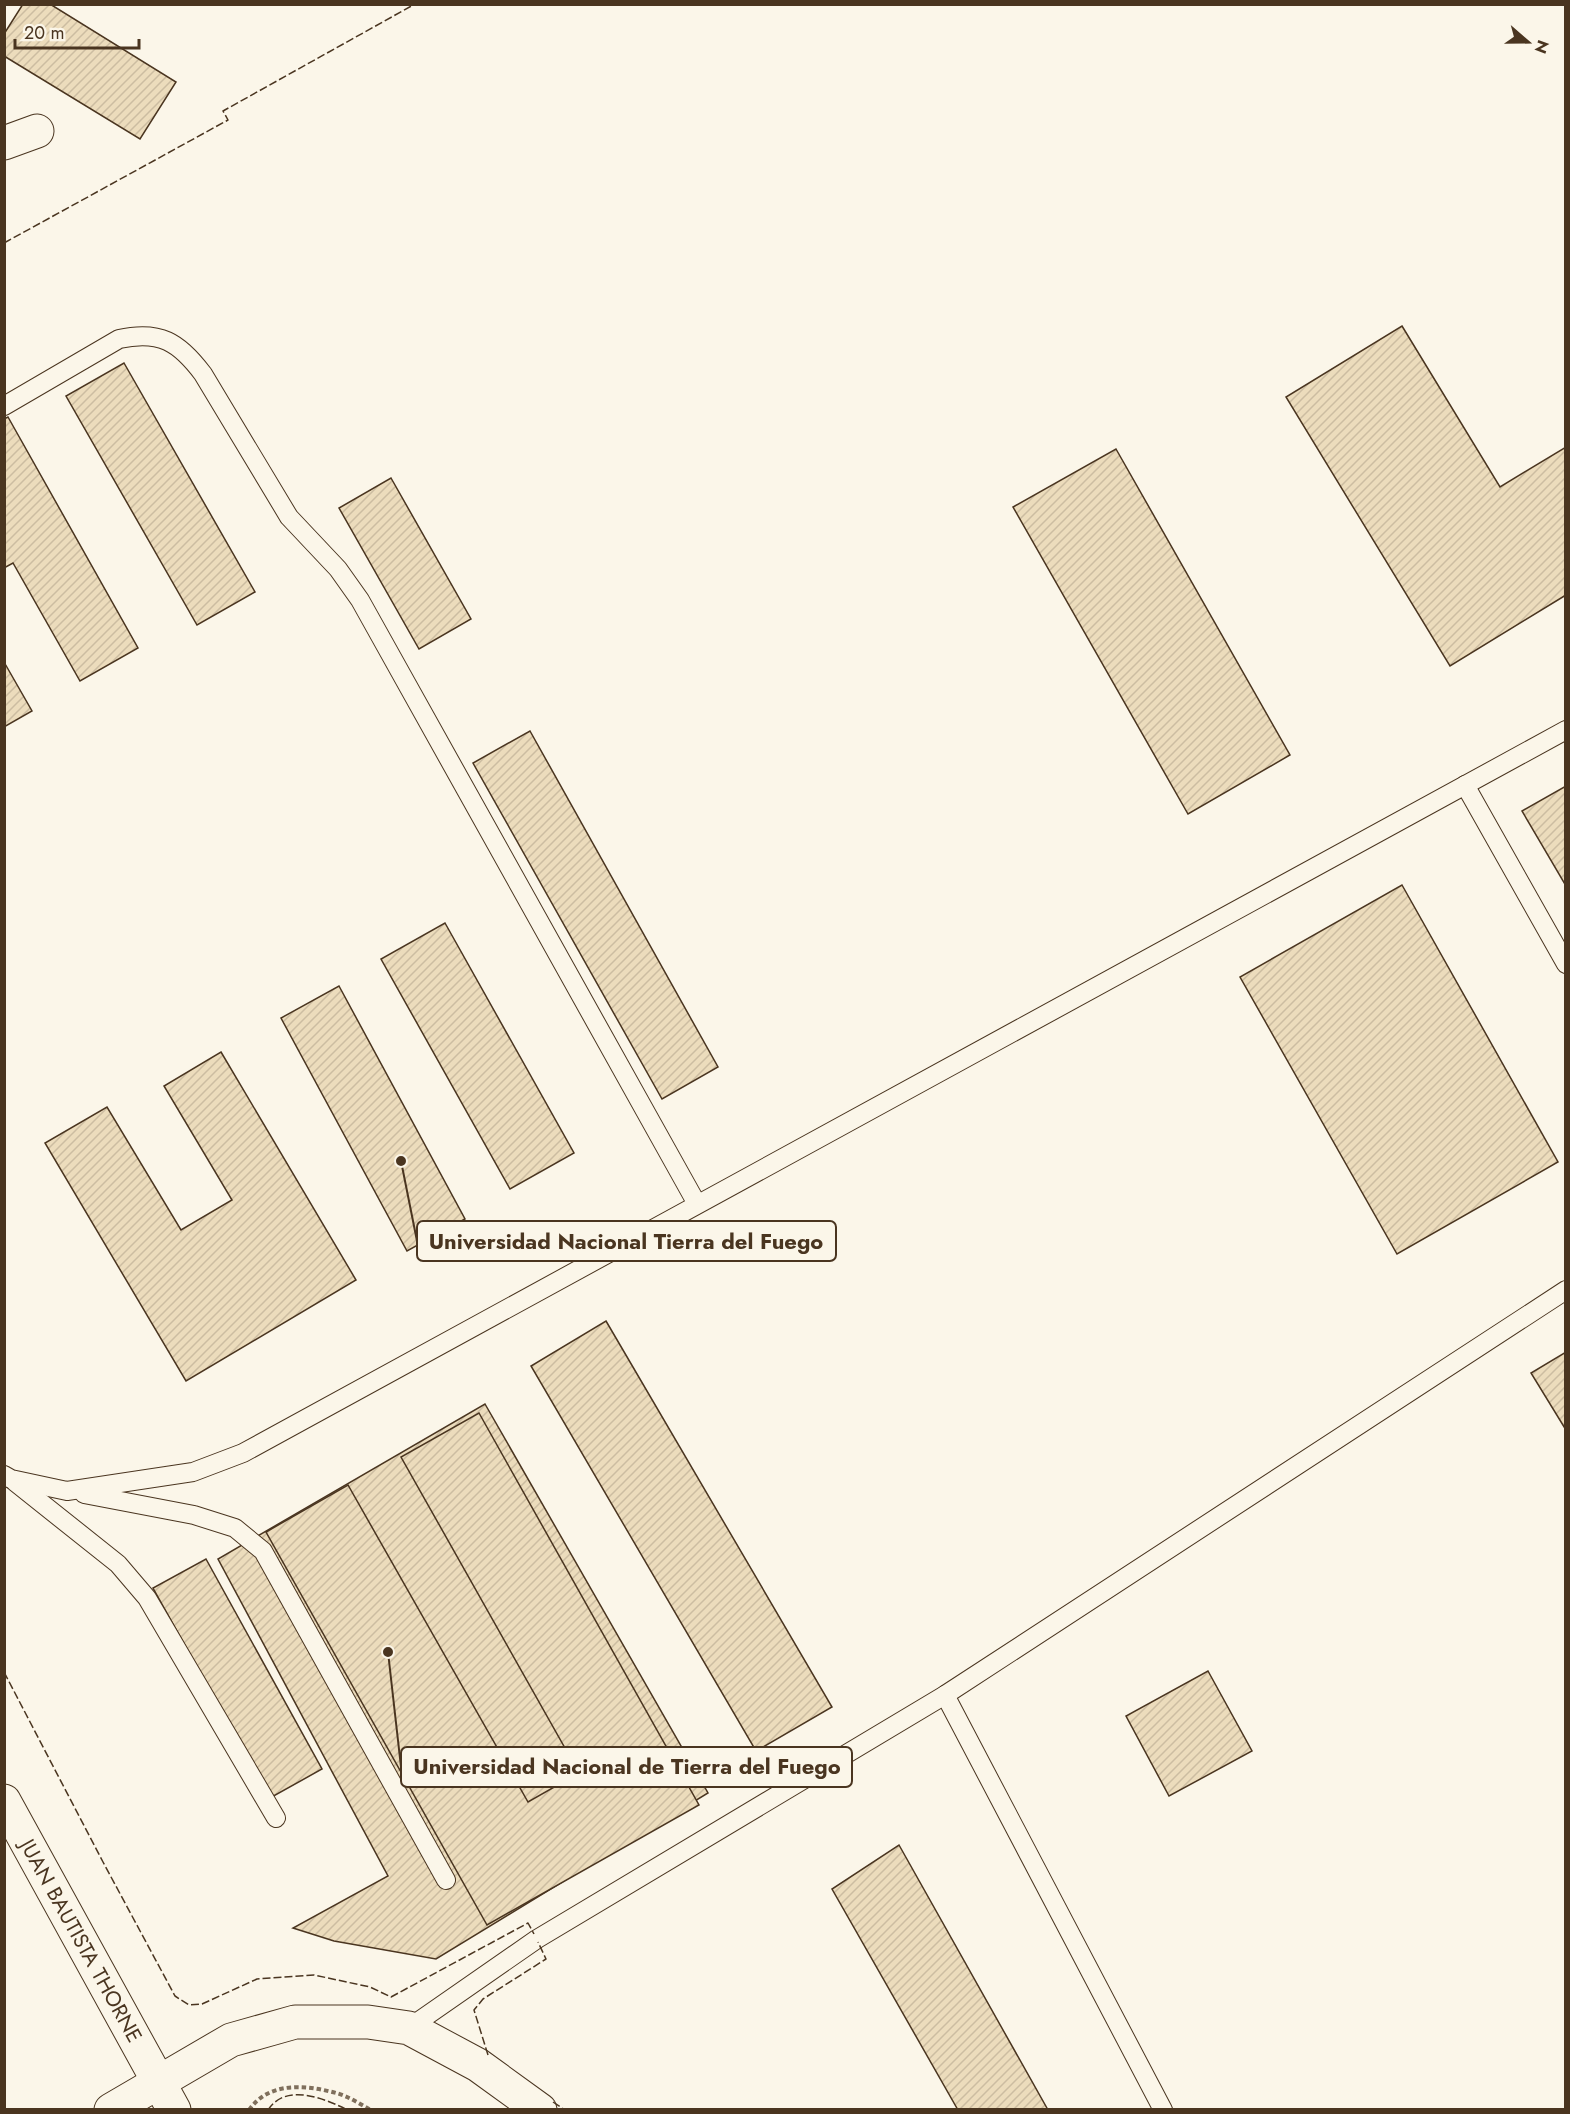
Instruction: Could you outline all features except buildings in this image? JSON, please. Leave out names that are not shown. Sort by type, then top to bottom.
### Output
[{"type":"street","points":[[4,143],[37,131]]},
{"type":"street","name":"JUAN BAUTISTA THORNE","points":[[4,1801],[166,2096]]},
{"type":"street","points":[[111,2109],[166,2096],[231,2040],[295,2022],[369,2022],[409,2028],[478,2065],[540,2109]]},
{"type":"lane","points":[[4,406],[119,339],[140,334],[162,339],[188,353],[289,517],[338,569],[360,600],[697,1204]]},
{"type":"lane","points":[[67,1491],[193,1472],[243,1453],[1566,730]]},
{"type":"lane","points":[[1465,784],[1566,964]]},
{"type":"lane","points":[[409,2028],[537,1939],[945,1695],[1566,1290]]},
{"type":"lane","points":[[8,1477],[67,1491],[194,1515],[234,1528],[263,1551],[446,1880]]},
{"type":"lane","points":[[8,1477],[118,1564],[147,1598],[276,1818]]},
{"type":"lane","points":[[945,1695],[1163,2109]]},
{"type":"path","points":[[249,2109],[254,2102],[272,2090],[297,2086],[338,2093],[371,2109]]},
{"type":"fence","points":[[4,243],[228,120],[223,111],[415,4]]},
{"type":"fence","points":[[4,1672],[175,1996],[189,2005],[202,2004],[257,1979],[314,1975],[370,1987],[391,1997],[528,1923],[534,1934]]},
{"type":"fence","points":[[488,2055],[474,2010],[483,1999],[546,1959],[538,1942]]},
{"type":"fence","points":[[268,2110],[276,2102],[295,2095],[306,2095],[328,2101],[348,2110]]},
{"type":"fence","points":[[553,2102],[565,2110]]},
{"type":"place","name":"Universidad Nacional Tierra del Fuego","points":[[401,1161]]},
{"type":"place","name":"Universidad Nacional de Tierra del Fuego","points":[[388,1652]]}]
